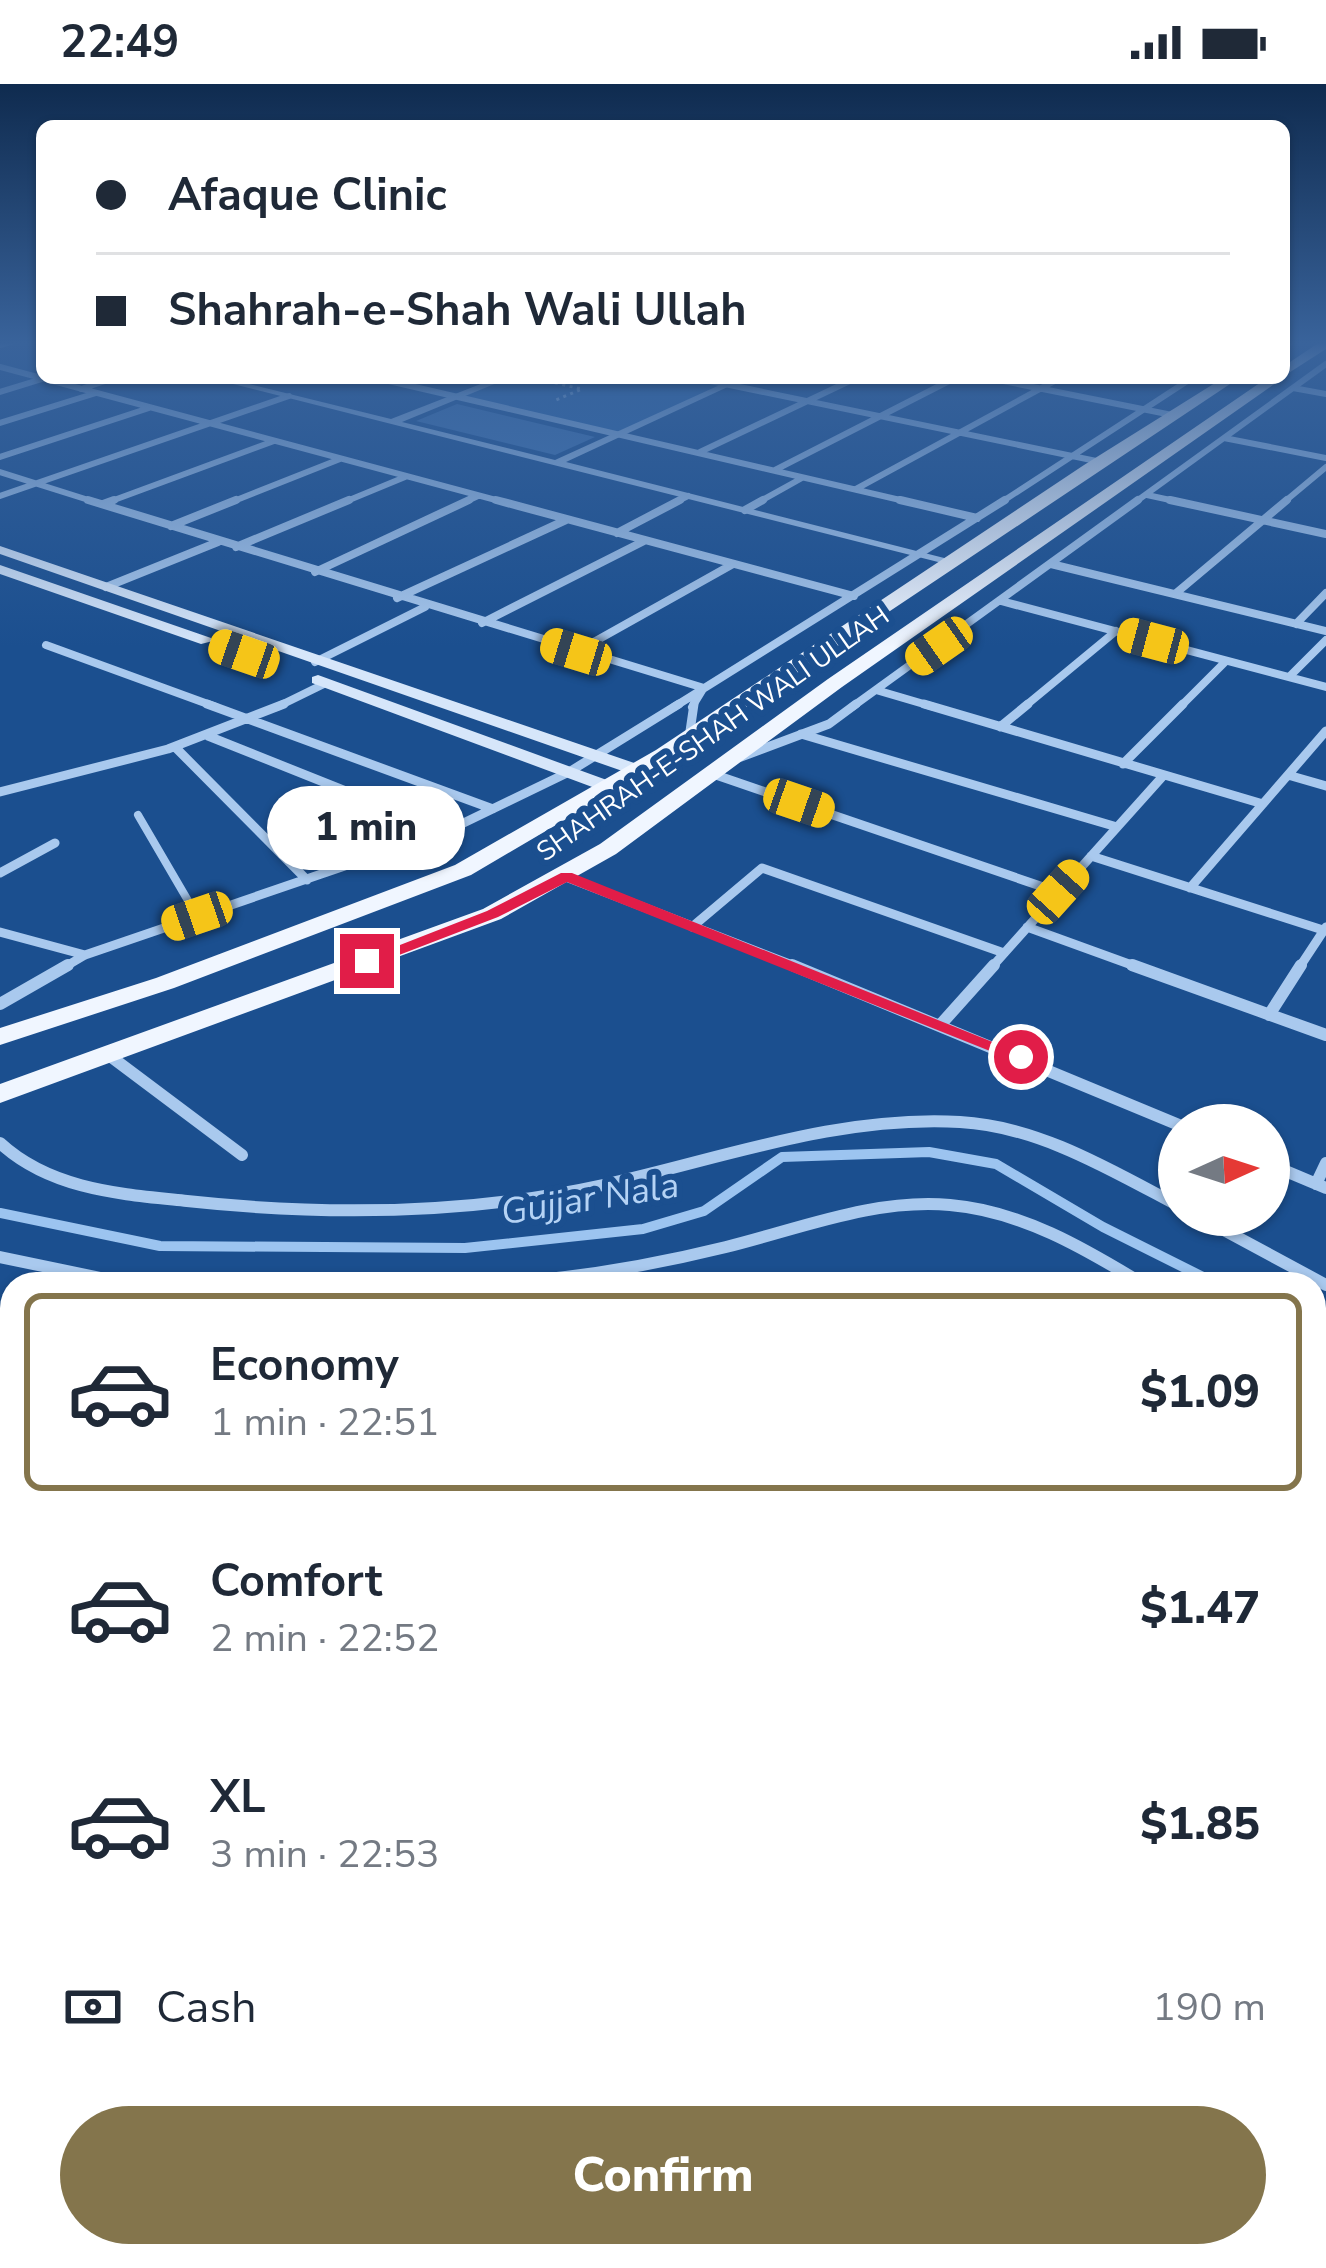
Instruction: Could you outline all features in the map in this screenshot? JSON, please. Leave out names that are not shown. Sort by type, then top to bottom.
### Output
[{"type":"main road","name":"SHAHRAH-E-SHAH WALI ULLAH","points":[[0,1037],[463,869],[638,770],[1025,511],[1087,462],[1127,444]]},
{"type":"main road","name":"SHAHRAH-E-SHAH WALI ULLAH","points":[[0,1094],[492,914],[566,877],[1180,444]]},
{"type":"main road","points":[[1087,462],[1132,477]]},
{"type":"main road","points":[[0,550],[638,770]]},
{"type":"main road","points":[[0,569],[609,787]]},
{"type":"main road","points":[[578,805],[636,830]]},
{"type":"street","points":[[0,457],[39,444]]},
{"type":"street","points":[[0,496],[152,444]]},
{"type":"street","points":[[103,504],[267,444]]},
{"type":"street","points":[[286,444],[854,596]]},
{"type":"street","points":[[480,444],[950,561]]},
{"type":"street","points":[[556,463],[597,444]]},
{"type":"street","points":[[663,444],[977,518]]},
{"type":"street","points":[[698,452],[715,444]]},
{"type":"street","points":[[774,470],[825,444]]},
{"type":"street","points":[[855,489],[939,444]]},
{"type":"street","points":[[1007,444],[1087,462]]},
{"type":"street","points":[[0,1004],[85,955],[447,831],[569,772],[998,505],[1087,462],[1100,444]]},
{"type":"street","points":[[721,768],[829,724],[1216,444]]},
{"type":"street","points":[[1249,444],[1326,462]]},
{"type":"street","points":[[172,526],[341,459]]},
{"type":"street","points":[[1174,594],[1326,462]]},
{"type":"street","points":[[0,472],[397,598],[704,688]]},
{"type":"street","points":[[236,548],[406,476]]},
{"type":"street","points":[[745,510],[803,477]]},
{"type":"street","points":[[1147,494],[1326,534]]},
{"type":"street","points":[[315,572],[479,496]]},
{"type":"street","points":[[616,532],[688,496]]},
{"type":"street","points":[[998,505],[1025,511]]},
{"type":"street","points":[[397,598],[567,519]]},
{"type":"street","points":[[482,623],[645,540]]},
{"type":"street","points":[[106,587],[219,542]]},
{"type":"street","points":[[576,652],[733,564]]},
{"type":"street","points":[[1051,564],[1296,624],[1326,636],[1289,677]]},
{"type":"street","points":[[1296,624],[1326,593]]},
{"type":"street","points":[[1001,601],[1326,687]]},
{"type":"street","points":[[315,662],[426,606]]},
{"type":"street","points":[[1000,727],[1116,631]]},
{"type":"street","points":[[46,645],[493,809]]},
{"type":"street","points":[[1123,764],[1226,661]]},
{"type":"street","points":[[0,791],[208,736],[326,682]]},
{"type":"street","points":[[689,737],[690,712],[704,688]]},
{"type":"street","points":[[876,690],[1263,804]]},
{"type":"street","points":[[1190,888],[1326,731]]},
{"type":"street","points":[[801,734],[1117,827]]},
{"type":"street","points":[[208,736],[447,831]]},
{"type":"street","points":[[175,747],[307,880]]},
{"type":"street","points":[[721,768],[1058,892]]},
{"type":"street","points":[[1288,775],[1326,786]]},
{"type":"street","points":[[942,1023],[1163,776]]},
{"type":"street","points":[[0,873],[55,843]]},
{"type":"street","points":[[1091,856],[1325,929],[1269,1015]]},
{"type":"street","points":[[692,927],[762,868],[1004,953]]},
{"type":"street","points":[[566,877],[942,1023],[1158,1116]]},
{"type":"street","points":[[1027,927],[1326,1035]]},
{"type":"street","points":[[0,932],[85,955]]},
{"type":"street","points":[[110,1056],[242,1155]]},
{"type":"street","points":[[0,1143],[23,1162],[97,1190],[318,1212],[476,1206],[600,1186],[853,1124],[965,1122],[1074,1151],[1158,1195]]},
{"type":"street","points":[[1290,1173],[1321,1186],[1326,1163]]},
{"type":"street","points":[[601,1272],[696,1255],[900,1206],[950,1204],[1029,1222],[1121,1272]]},
{"type":"street","points":[[1235,1236],[1302,1272]]},
{"type":"street","points":[[0,1257],[72,1272]]},
{"type":"lane","points":[[138,815],[197,916]]},
{"type":"building","points":[[510,444],[580,444],[555,455]]},
{"type":"waterway","name":"Gujjar Nala","points":[[0,1213],[160,1246],[465,1248],[643,1229],[704,1211],[782,1157],[929,1152],[996,1164],[1103,1227],[1193,1272]]},
{"type":"route","points":[[367,961],[492,914],[566,877],[1021,1057]]}]
